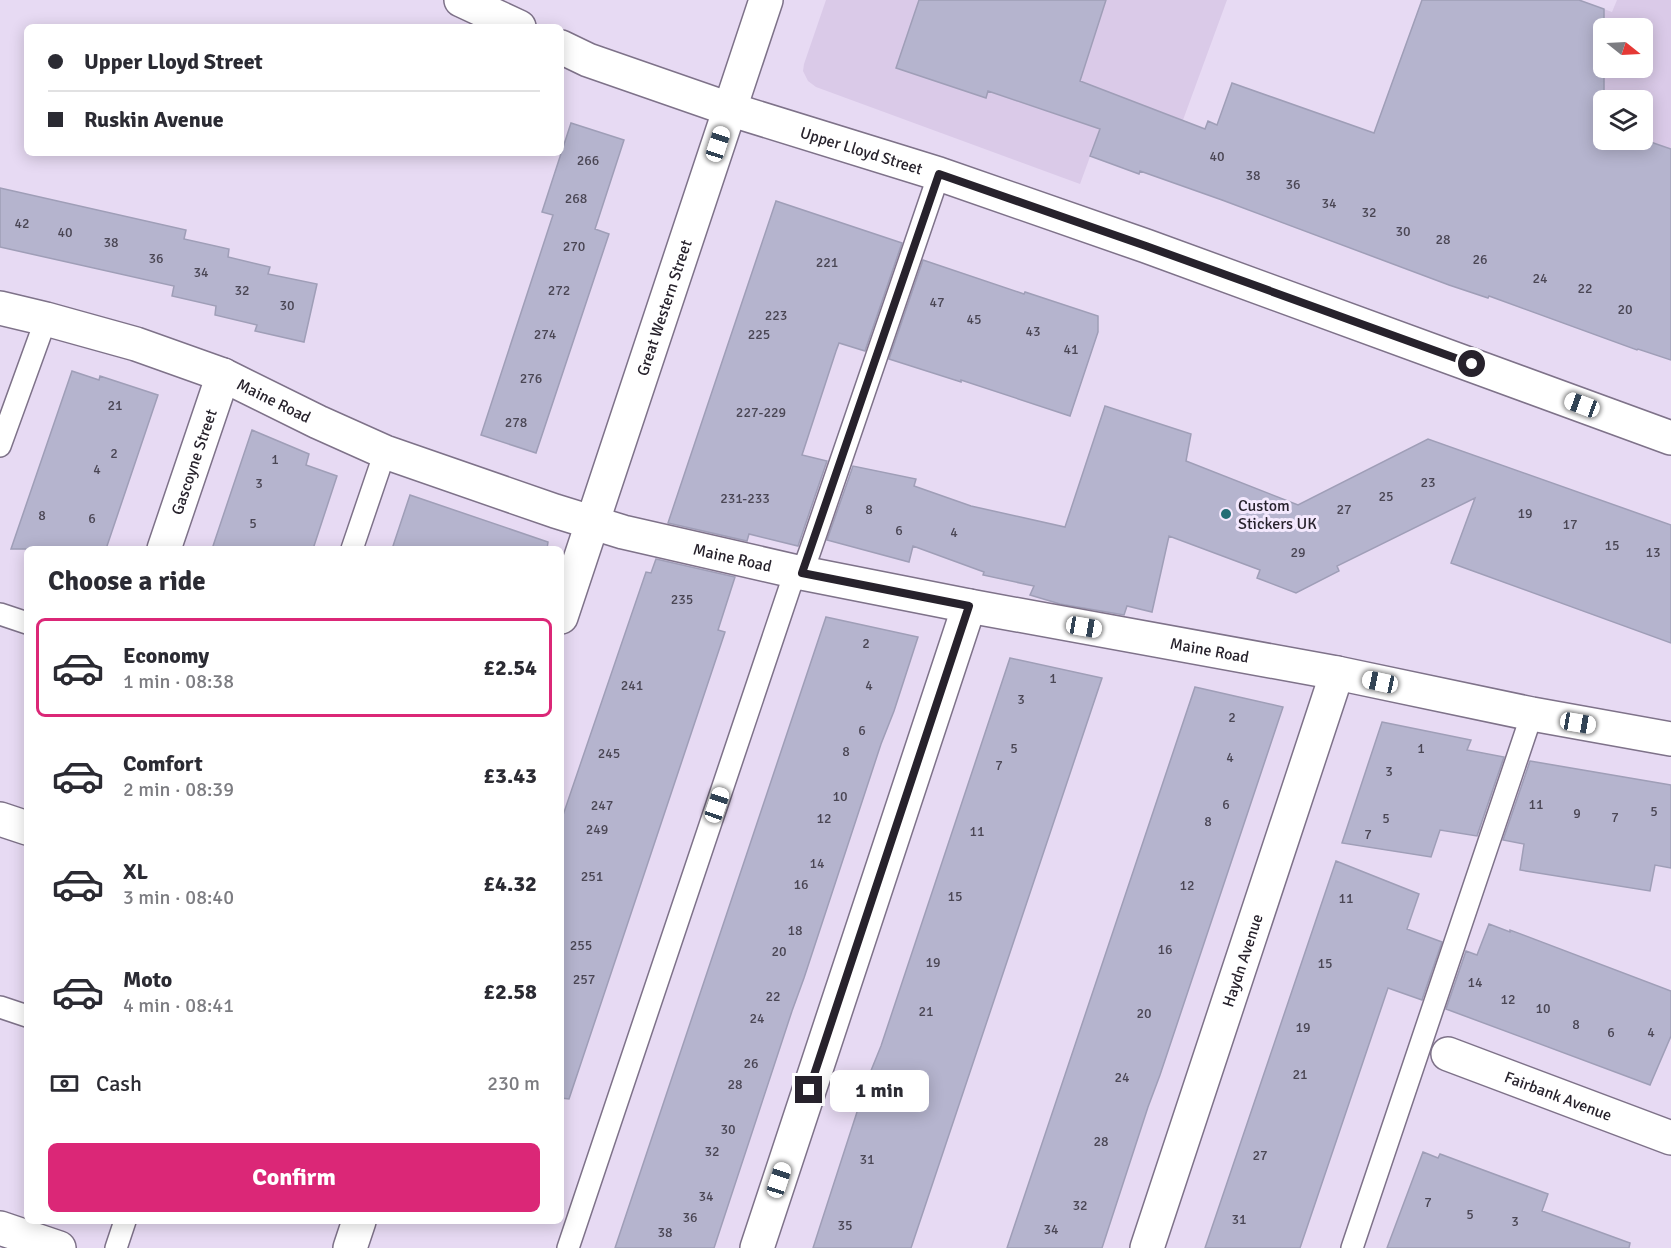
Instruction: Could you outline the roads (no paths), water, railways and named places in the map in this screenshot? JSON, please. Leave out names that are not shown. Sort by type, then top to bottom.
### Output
[{"type":"street","points":[[461,0],[513,24]]},
{"type":"street","name":"Great Western Street","points":[[564,608],[766,0]]},
{"type":"street","name":"Upper Lloyd Street","points":[[564,48],[588,60],[729,109],[939,174],[1146,246],[1671,438]]},
{"type":"street","name":"Maine Road","points":[[0,308],[136,344],[223,375],[385,452],[623,532],[802,573],[969,606],[1337,673],[1532,714],[1671,739]]},
{"type":"street","name":"Gascoyne Street","points":[[165,546],[223,375]]},
{"type":"street","points":[[757,1248],[969,606]]},
{"type":"street","name":"Haydn Avenue","points":[[1147,1248],[1337,673]]},
{"type":"street","points":[[0,819],[24,827]]},
{"type":"street","name":"Fairbank Avenue","points":[[1448,1054],[1671,1138]]},
{"type":"street","points":[[350,1248],[358,1224]]},
{"type":"street","points":[[0,1228],[59,1248]]},
{"type":"lane","points":[[568,1248],[791,584],[802,573],[939,174]]},
{"type":"lane","points":[[0,446],[46,319]]},
{"type":"lane","points":[[353,546],[385,452]]},
{"type":"lane","points":[[0,614],[24,622]]},
{"type":"lane","points":[[1352,1248],[1532,714]]},
{"type":"lane","points":[[0,1007],[24,1015]]},
{"type":"lane","points":[[116,1248],[124,1224]]},
{"type":"place","name":"Custom Stickers UK","points":[[1226,514]]}]
